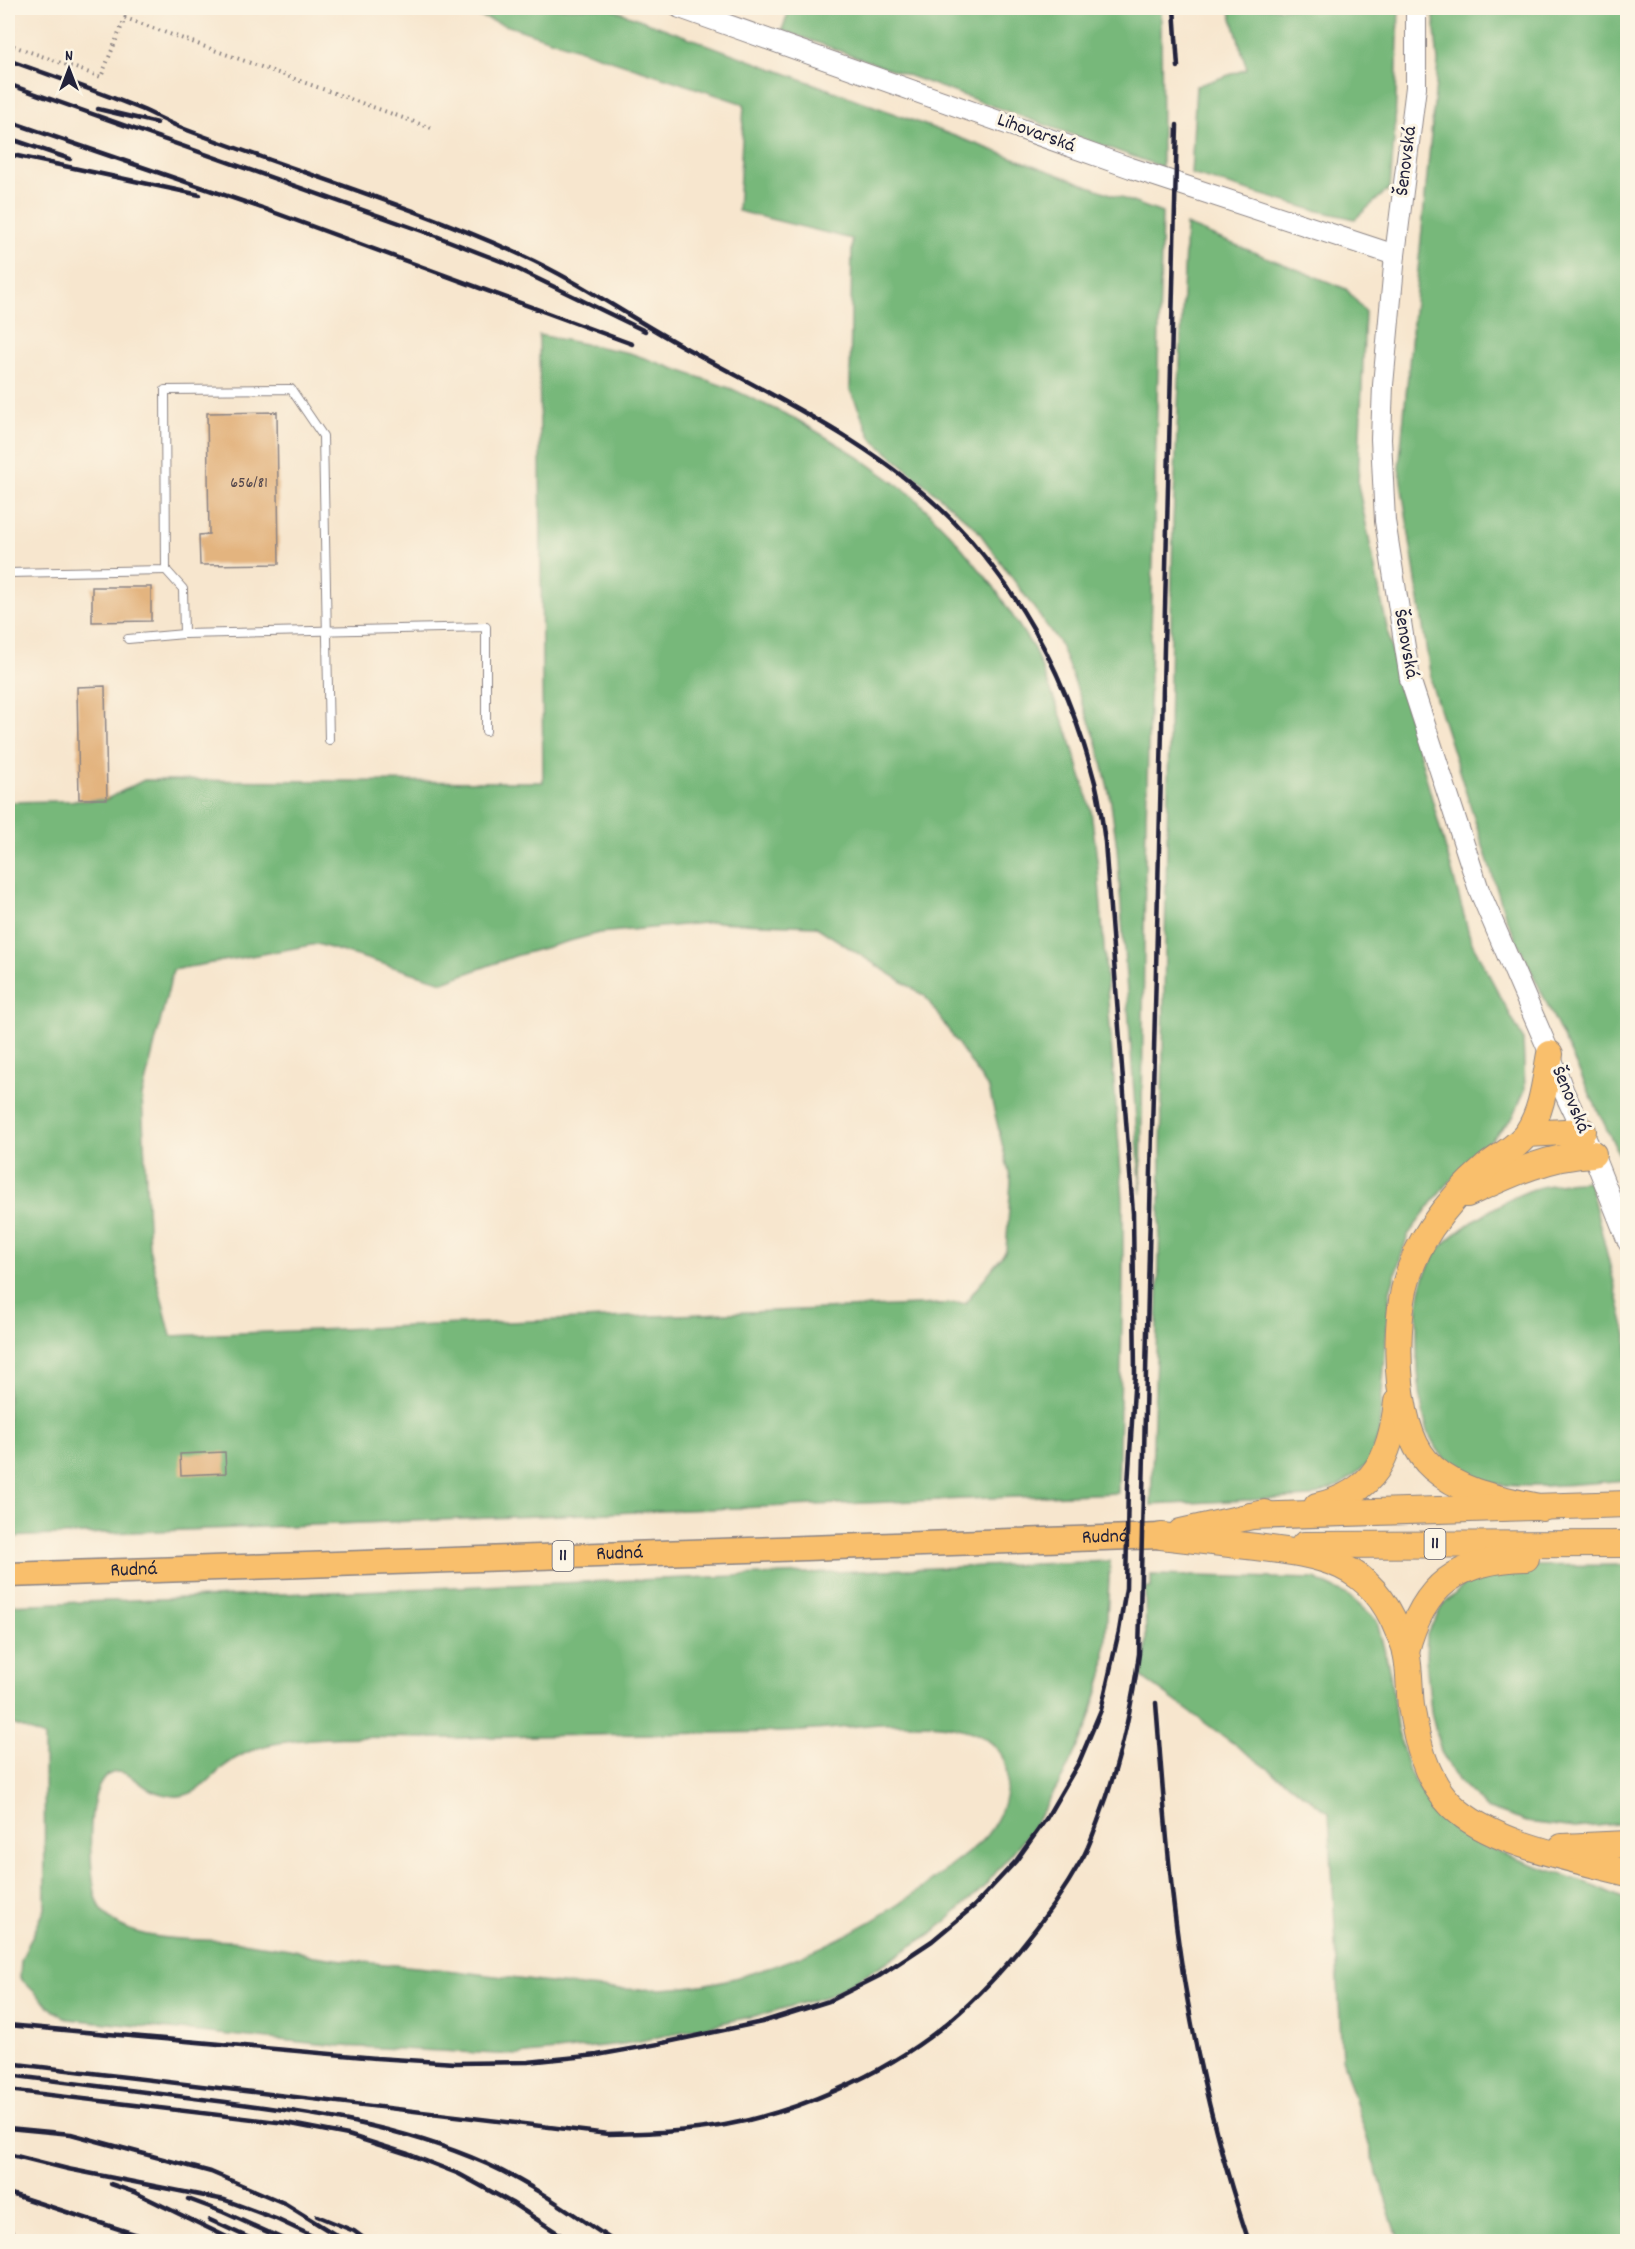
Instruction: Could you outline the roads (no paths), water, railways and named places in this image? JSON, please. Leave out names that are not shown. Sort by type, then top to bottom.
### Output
[{"type":"highway","points":[[1251,1516],[1320,1506],[1346,1496],[1371,1476],[1382,1462],[1392,1435],[1400,1375],[1400,1323],[1404,1289],[1410,1269],[1424,1239],[1440,1215],[1485,1168],[1527,1134],[1541,1099],[1550,1054]]},
{"type":"highway","points":[[1527,1134],[1588,1142]]},
{"type":"highway","points":[[1453,1201],[1536,1165],[1570,1155],[1588,1142]]},
{"type":"highway","points":[[1400,1375],[1407,1425],[1416,1448],[1427,1463],[1461,1488],[1543,1508]]},
{"type":"highway","name":"11","points":[[1161,1536],[1251,1516],[1488,1507],[1543,1508],[1621,1505]]},
{"type":"highway","name":"11","points":[[1161,1536],[1253,1546],[1618,1544]]},
{"type":"highway","points":[[1406,1651],[1414,1624],[1427,1601],[1434,1591],[1461,1570],[1513,1558],[1587,1557],[1618,1544]]},
{"type":"highway","points":[[1253,1546],[1305,1553],[1344,1567],[1367,1582],[1385,1604],[1406,1651],[1415,1733],[1423,1760],[1451,1805],[1470,1820],[1502,1836],[1536,1848],[1628,1873]]},
{"type":"highway","points":[[1536,1848],[1628,1844]]},
{"type":"main road","name":"Rudná","points":[[8,1575],[1161,1536]]},
{"type":"street","name":"Lihovarská","points":[[680,8],[1131,168],[1395,255]]},
{"type":"street","name":"Šenovská","points":[[1416,8],[1416,87],[1395,255],[1383,385],[1381,439],[1385,521],[1410,679],[1479,890],[1550,1054],[1564,1092],[1588,1142],[1628,1242]]},
{"type":"lane","points":[[184,634],[183,589],[166,570],[165,390],[291,389],[323,436],[329,740]]},
{"type":"lane","points":[[8,573],[166,570]]},
{"type":"lane","points":[[128,639],[184,634],[486,627],[486,731]]},
{"type":"railway","points":[[1174,8],[1178,67]]},
{"type":"railway","points":[[8,60],[125,102],[187,130],[439,221],[544,266],[862,447],[923,493],[976,547],[1000,576],[1021,607],[1056,673],[1071,708],[1098,794],[1105,842],[1133,1213],[1135,1374],[1128,1485],[1126,1588],[1101,1710],[1079,1762],[1046,1819],[1016,1861],[974,1906],[932,1941],[879,1976],[829,2001],[762,2022],[597,2055],[528,2062],[455,2063],[376,2058],[8,2025]]},
{"type":"railway","points":[[8,84],[436,236],[503,262],[645,331]]},
{"type":"railway","points":[[98,109],[157,123]]},
{"type":"railway","points":[[8,121],[262,208],[632,344]]},
{"type":"railway","points":[[8,2063],[608,2134],[681,2131],[725,2125],[753,2119],[810,2101],[866,2076],[917,2046],[960,2012],[1000,1972],[1037,1928],[1069,1882],[1089,1845],[1112,1780],[1128,1718],[1139,1654],[1177,125]]},
{"type":"railway","points":[[8,138],[70,159]]},
{"type":"railway","points":[[8,154],[200,195]]},
{"type":"railway","points":[[1156,1703],[1172,1891],[1188,2003],[1214,2123],[1249,2242]]},
{"type":"railway","points":[[8,2075],[281,2109],[385,2129],[453,2150],[504,2172],[552,2200],[615,2242]]},
{"type":"railway","points":[[8,2090],[286,2123],[348,2135],[408,2154],[459,2174],[512,2203],[571,2242]]},
{"type":"railway","points":[[8,2128],[71,2134],[211,2172],[284,2203],[347,2242]]},
{"type":"railway","points":[[8,2154],[68,2169],[225,2200],[276,2219],[325,2242]]},
{"type":"railway","points":[[111,2184],[134,2192],[237,2242]]},
{"type":"railway","points":[[8,2193],[159,2242]]},
{"type":"railway","points":[[188,2199],[290,2242]]},
{"type":"railway","points":[[317,2216],[354,2231],[369,2242]]},
{"type":"railway","points":[[210,2220],[258,2242]]},
{"type":"railway","points":[[8,2230],[27,2242]]}]
